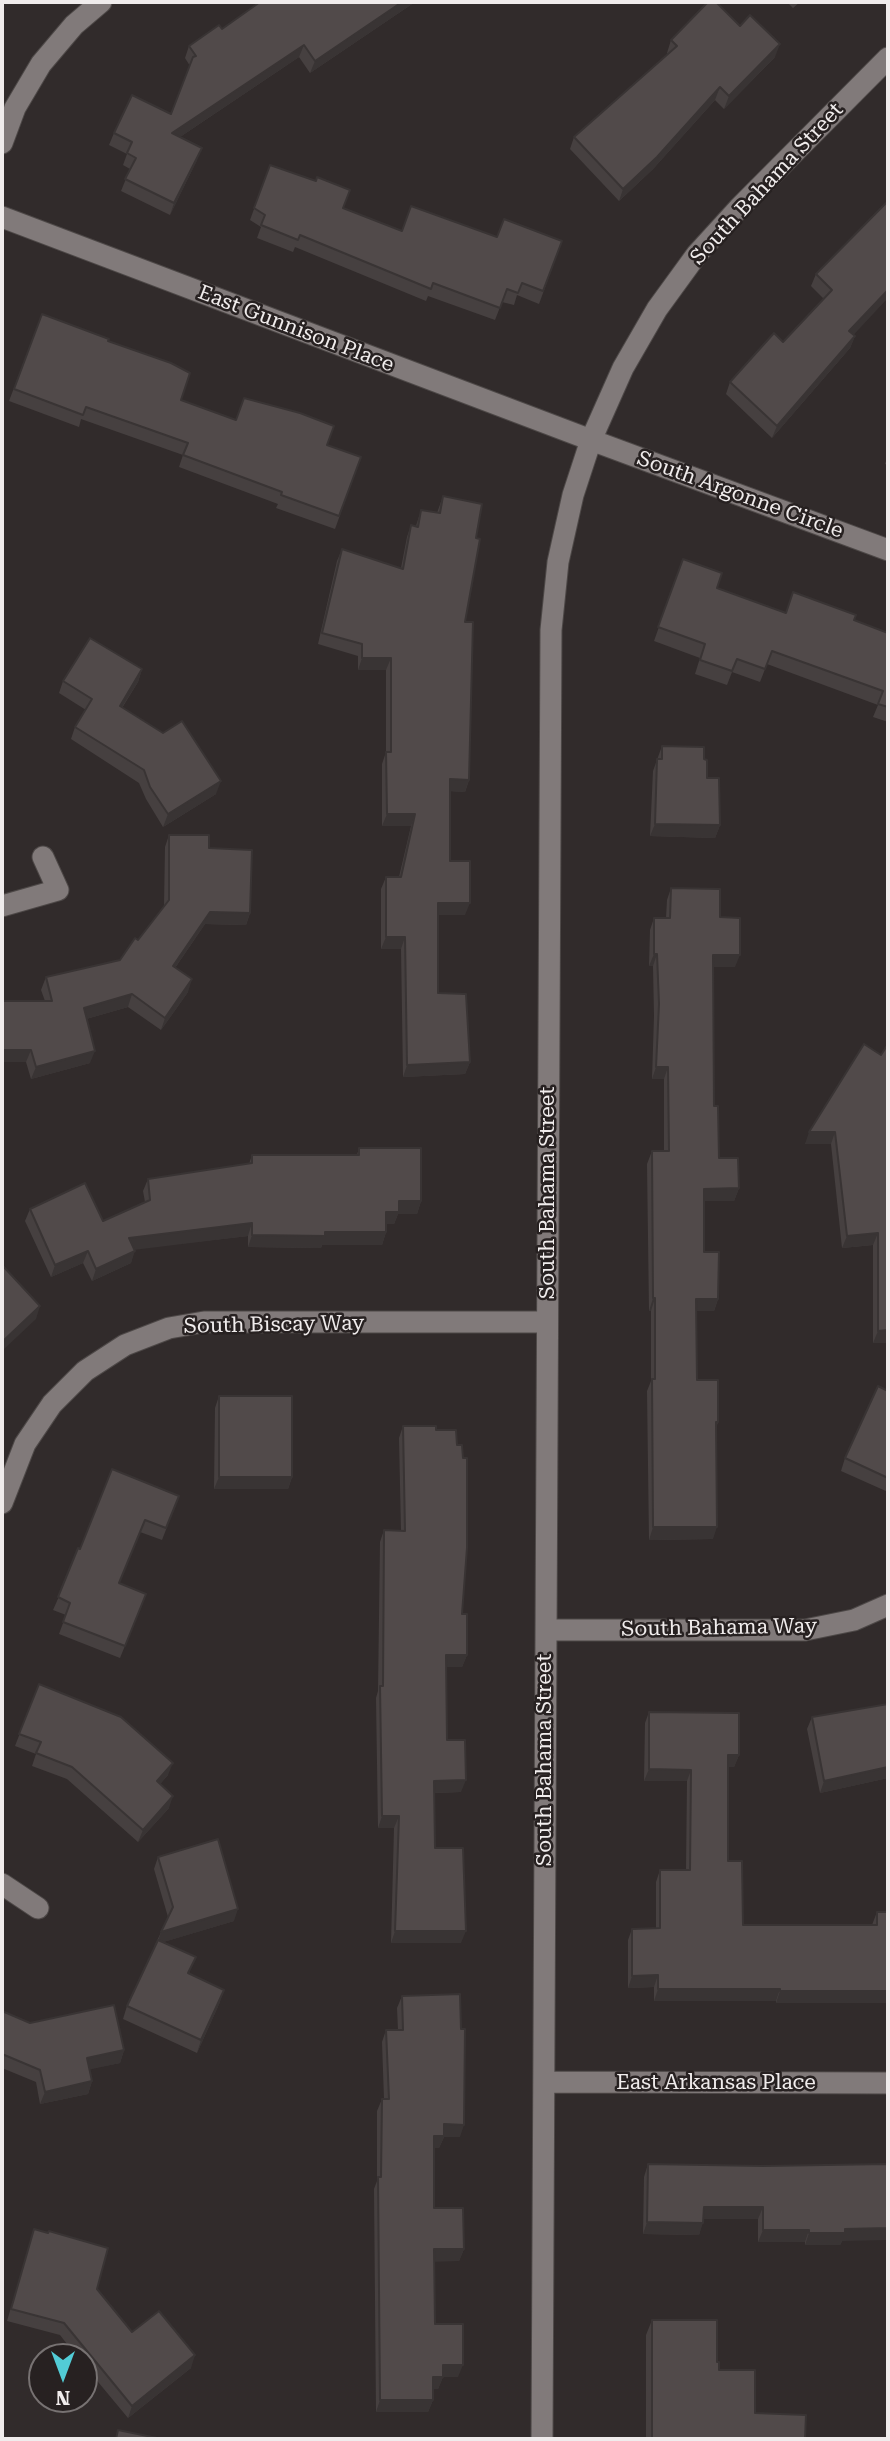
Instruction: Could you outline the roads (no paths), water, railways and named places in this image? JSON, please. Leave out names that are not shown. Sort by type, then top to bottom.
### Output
[{"type":"street","points":[[2,143],[15,108],[41,64],[74,25],[101,2]]},
{"type":"street","name":"South Bahama Street","points":[[542,2439],[551,629],[558,562],[573,495],[591,440],[622,368],[657,309],[697,254],[738,208],[888,58]]},
{"type":"street","name":"East Gunnison Place","points":[[2,217],[591,440]]},
{"type":"street","name":"South Argonne Circle","points":[[591,440],[888,550]]},
{"type":"street","points":[[2,906],[58,890],[43,857]]},
{"type":"street","name":"South Biscay Way","points":[[2,1503],[25,1444],[52,1404],[85,1371],[125,1345],[169,1328],[204,1322],[547,1322]]},
{"type":"street","name":"South Bahama Way","points":[[546,1630],[805,1630],[853,1620],[888,1605]]},
{"type":"street","points":[[2,1884],[38,1908]]},
{"type":"street","name":"East Arkansas Place","points":[[544,2082],[888,2083]]}]
